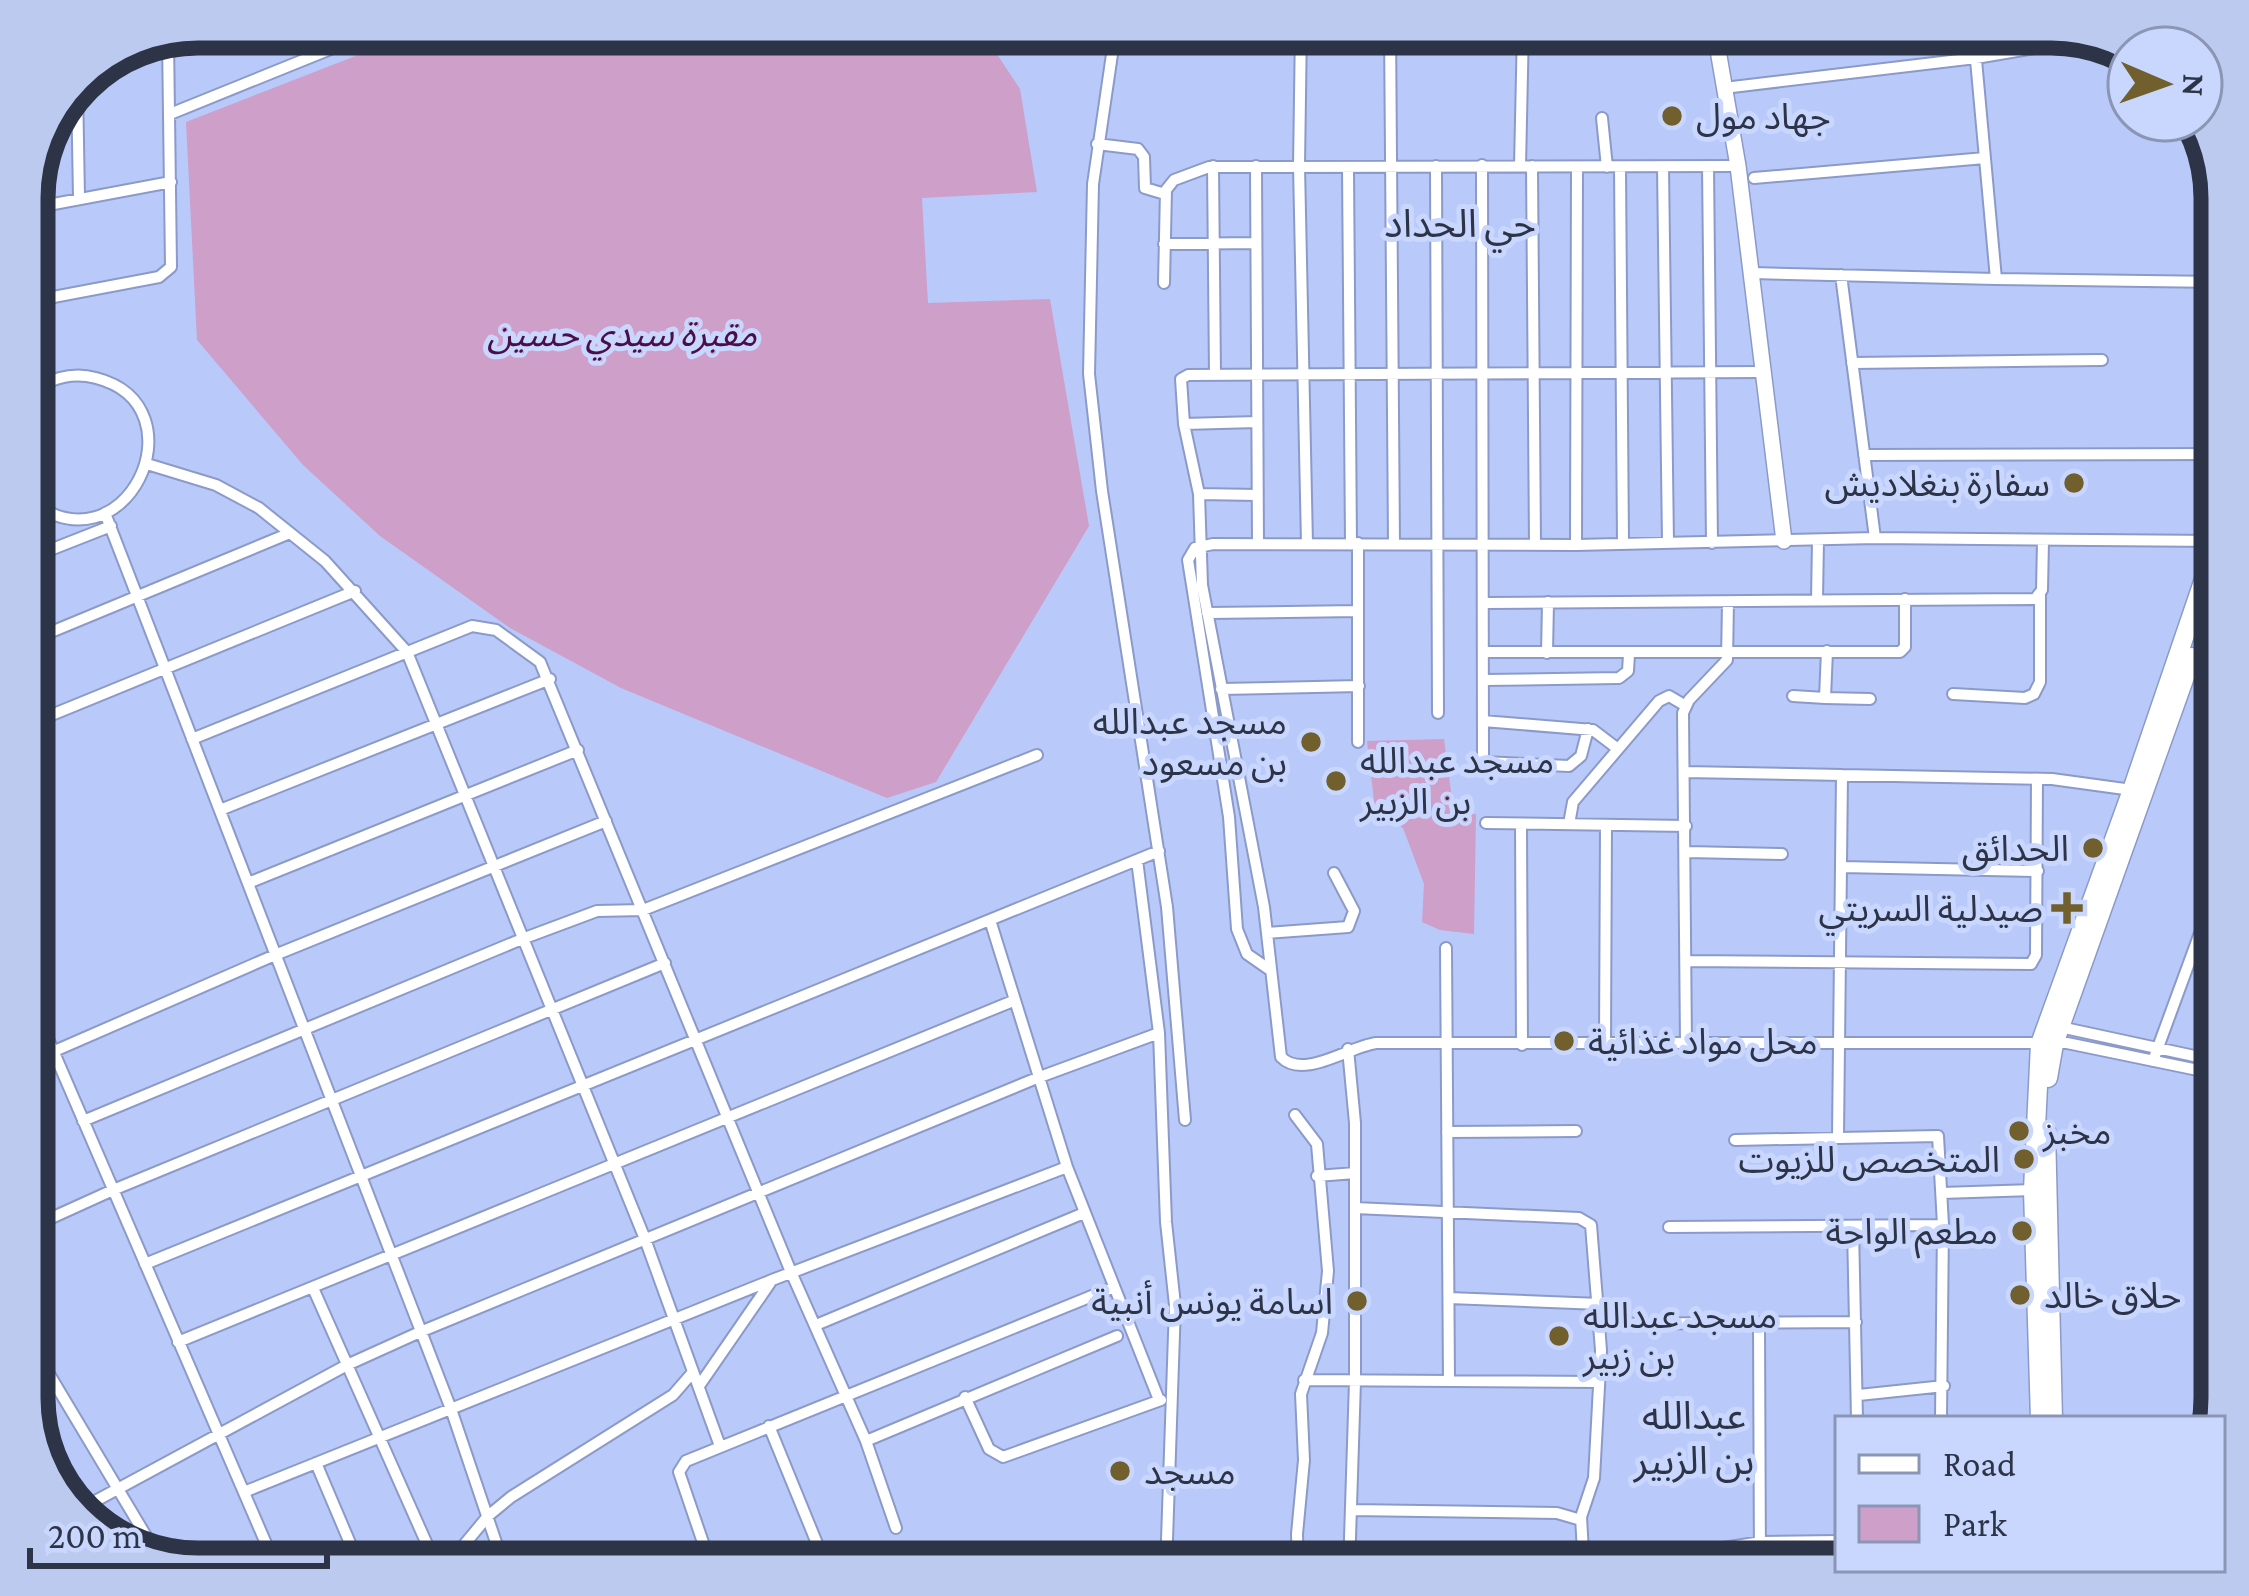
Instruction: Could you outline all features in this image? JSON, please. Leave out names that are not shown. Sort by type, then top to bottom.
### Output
[{"type":"main road","points":[[2040,1416],[2033,1190],[2051,1038],[2140,789],[2201,598]]},
{"type":"main road","points":[[2140,789],[2201,650]]},
{"type":"main road","points":[[2051,1038],[2046,1103],[2053,1416]]},
{"type":"street","points":[[170,114],[335,48]]},
{"type":"street","points":[[1113,48],[1097,144],[1088,302],[1092,410],[1159,851],[1177,998],[1185,1120]]},
{"type":"street","points":[[1301,48],[1307,544]]},
{"type":"street","points":[[1390,48],[1394,543]]},
{"type":"street","points":[[1523,48],[1535,544]]},
{"type":"street","points":[[1717,48],[1738,166],[1784,541]]},
{"type":"street","points":[[1975,48],[1996,279]]},
{"type":"street","points":[[1724,88],[2034,48]]},
{"type":"street","points":[[48,298],[166,273],[173,259],[168,51]]},
{"type":"street","points":[[73,117],[79,198]]},
{"type":"street","points":[[1602,118],[1613,167],[1623,542]]},
{"type":"street","points":[[1097,144],[1140,151],[1145,188],[1165,194]]},
{"type":"street","points":[[1754,178],[1985,158]]},
{"type":"street","points":[[1482,165],[1483,760],[1488,765],[1569,766],[1580,756],[1588,729]]},
{"type":"street","points":[[1163,283],[1165,194],[1174,180],[1213,166],[1738,166]]},
{"type":"street","points":[[1213,166],[1215,375]]},
{"type":"street","points":[[1256,166],[1258,544]]},
{"type":"street","points":[[1436,166],[1438,713]]},
{"type":"street","points":[[1576,544],[1577,166]]},
{"type":"street","points":[[1708,166],[1712,542]]},
{"type":"street","points":[[1348,167],[1358,742]]},
{"type":"street","points":[[1664,167],[1668,542]]},
{"type":"street","points":[[48,205],[171,182]]},
{"type":"street","points":[[1164,244],[1256,243]]},
{"type":"street","points":[[1752,273],[2201,281]]},
{"type":"street","points":[[1840,275],[1875,538]]},
{"type":"street","points":[[1852,363],[2102,360]]},
{"type":"street","points":[[1764,372],[1181,379],[1184,424],[1199,494],[1207,613],[1267,933],[1284,1062],[1303,1067],[1376,1043],[1686,1045],[2051,1038],[2201,1060]]},
{"type":"street","points":[[48,382],[67,376],[92,377],[126,394],[146,426],[147,464],[132,494],[105,513],[65,518],[48,509]]},
{"type":"street","points":[[1184,424],[1257,422]]},
{"type":"street","points":[[1864,455],[2201,454]]},
{"type":"street","points":[[147,464],[236,494],[290,533],[355,591],[407,652],[645,1239],[720,1446]]},
{"type":"street","points":[[1199,494],[1257,495]]},
{"type":"street","points":[[105,513],[451,1409],[498,1548]]},
{"type":"street","points":[[48,552],[111,526]]},
{"type":"street","points":[[48,633],[290,533]]},
{"type":"street","points":[[1270,970],[1247,954],[1235,916],[1229,817],[1188,560],[1199,547],[1875,538],[2201,541]]},
{"type":"street","points":[[1817,600],[1818,540]]},
{"type":"street","points":[[1954,694],[2025,698],[2034,694],[2040,682],[2043,541]]},
{"type":"street","points":[[48,716],[355,591]]},
{"type":"street","points":[[1484,603],[2040,596]]},
{"type":"street","points":[[1484,652],[1904,651],[1905,599]]},
{"type":"street","points":[[1547,653],[1548,602]]},
{"type":"street","points":[[1686,1045],[1683,722],[1686,706],[1724,667],[1728,602]]},
{"type":"street","points":[[1207,613],[1358,610]]},
{"type":"street","points":[[193,740],[466,628],[485,626],[533,654],[550,680],[791,1273],[866,1441],[896,1528]]},
{"type":"street","points":[[1825,698],[1827,651]]},
{"type":"street","points":[[1484,680],[1619,678],[1628,671],[1629,654]]},
{"type":"street","points":[[220,810],[550,680]]},
{"type":"street","points":[[1221,689],[1359,686]]},
{"type":"street","points":[[1792,696],[1870,699]]},
{"type":"street","points":[[1569,824],[1573,802],[1663,697],[1673,697],[1686,706]]},
{"type":"street","points":[[1483,721],[1588,729],[1618,749]]},
{"type":"street","points":[[248,884],[578,750]]},
{"type":"street","points":[[83,1121],[522,939],[597,911],[643,910],[1036,755]]},
{"type":"street","points":[[1685,772],[2037,779],[2140,789]]},
{"type":"street","points":[[1838,1136],[1842,775]]},
{"type":"street","points":[[1687,961],[2031,964],[2036,956],[2037,779]]},
{"type":"street","points":[[48,1054],[275,955],[606,821]]},
{"type":"street","points":[[1486,823],[1686,826]]},
{"type":"street","points":[[1521,824],[1522,1046]]},
{"type":"street","points":[[1605,1045],[1606,825]]},
{"type":"street","points":[[145,1264],[1159,851]]},
{"type":"street","points":[[1687,852],[1783,854]]},
{"type":"street","points":[[1137,860],[1159,1033],[1165,1205],[1175,1305],[1164,1399],[1172,1486],[1168,1548]]},
{"type":"street","points":[[1841,867],[2038,871]]},
{"type":"street","points":[[1267,933],[1348,927],[1354,911],[1334,873]]},
{"type":"street","points":[[990,920],[1067,1167],[1164,1399]]},
{"type":"street","points":[[2155,1055],[2201,930]]},
{"type":"street","points":[[1446,948],[1449,1381]]},
{"type":"street","points":[[48,1219],[665,963]]},
{"type":"street","points":[[1156,1006],[1177,998]]},
{"type":"street","points":[[178,1342],[1013,1001]]},
{"type":"street","points":[[91,1503],[346,1365],[420,1332],[1037,1078],[1159,1033]]},
{"type":"street","points":[[48,1036],[268,1548]]},
{"type":"street","points":[[1348,1049],[1355,1104],[1350,1548]]},
{"type":"street","points":[[2155,1055],[2201,1069]]},
{"type":"street","points":[[1295,1115],[1315,1139],[1328,1289],[1322,1333],[1304,1380],[1299,1548]]},
{"type":"street","points":[[1447,1132],[1576,1131]]},
{"type":"street","points":[[1735,1140],[1938,1136],[1943,1226],[1941,1416]]},
{"type":"street","points":[[244,1492],[1067,1167]]},
{"type":"street","points":[[1317,1176],[1355,1173]]},
{"type":"street","points":[[1942,1193],[2033,1190]]},
{"type":"street","points":[[1355,1208],[1586,1220],[1594,1234],[1601,1324],[1594,1478],[1581,1520],[1583,1548]]},
{"type":"street","points":[[816,1325],[1084,1213]]},
{"type":"street","points":[[1669,1227],[1943,1226]]},
{"type":"street","points":[[1853,1227],[1857,1416]]},
{"type":"street","points":[[699,1386],[772,1280]]},
{"type":"street","points":[[705,1548],[679,1472],[686,1461],[1114,1287]]},
{"type":"street","points":[[313,1288],[431,1548]]},
{"type":"street","points":[[1449,1298],[1600,1304]]},
{"type":"street","points":[[1601,1324],[1856,1322]]},
{"type":"street","points":[[1759,1324],[1761,1548]]},
{"type":"street","points":[[866,1441],[1117,1336]]},
{"type":"street","points":[[460,1548],[488,1516],[548,1472],[673,1395],[693,1372]]},
{"type":"street","points":[[48,1374],[148,1539]]},
{"type":"street","points":[[1304,1380],[1599,1382]]},
{"type":"street","points":[[1858,1395],[1944,1386]]},
{"type":"street","points":[[965,1397],[989,1449],[1004,1457],[1164,1399]]},
{"type":"street","points":[[769,1426],[819,1548]]},
{"type":"street","points":[[316,1463],[352,1548]]},
{"type":"street","points":[[1557,1514],[1585,1504]]},
{"type":"street","points":[[1351,1510],[1557,1514],[1581,1520]]},
{"type":"street","points":[[1724,1548],[1761,1542],[1835,1541]]},
{"type":"green space","name":"مقبرة سيدي حسين","points":[[376,48],[993,48],[1020,89],[1037,192],[922,198],[928,303],[1050,299],[1089,526],[936,782],[887,798],[621,688],[510,628],[380,536],[303,465],[197,340],[186,122]]},
{"type":"green space","points":[[1444,739],[1454,814],[1476,814],[1474,934],[1440,930],[1422,922],[1424,884],[1403,828],[1375,809],[1367,741]]},
{"type":"place","name":"جهاد مول","points":[[1672,116]]},
{"type":"place","name":"سفارة بنغلاديش","points":[[2074,483]]},
{"type":"place","name":"مسجد عبدالله بن مسعود","points":[[1311,742]]},
{"type":"place","name":"مسجد عبدالله بن الزبير","points":[[1336,781]]},
{"type":"place","name":"الحدائق","points":[[2093,848]]},
{"type":"place","name":"صيدلية السريتي","points":[[2067,908]]},
{"type":"place","name":"محل مواد غذائية","points":[[1564,1041]]},
{"type":"place","name":"مخبز","points":[[2019,1131]]},
{"type":"place","name":"المتخصص للزيوت","points":[[2024,1159]]},
{"type":"place","name":"مطعم الواحة","points":[[2022,1231]]},
{"type":"place","name":"حلاق خالد","points":[[2020,1295]]},
{"type":"place","name":"اسامة يونس أنبية","points":[[1357,1301]]},
{"type":"place","name":"مسجد عبدالله بن زبير","points":[[1559,1336]]},
{"type":"place","name":"مسجد","points":[[1120,1471]]},
{"type":"district","name":"حي الحداد","points":[[1460,223]]},
{"type":"district","name":"عبدالله بن الزبير","points":[[1694,1438]]}]
